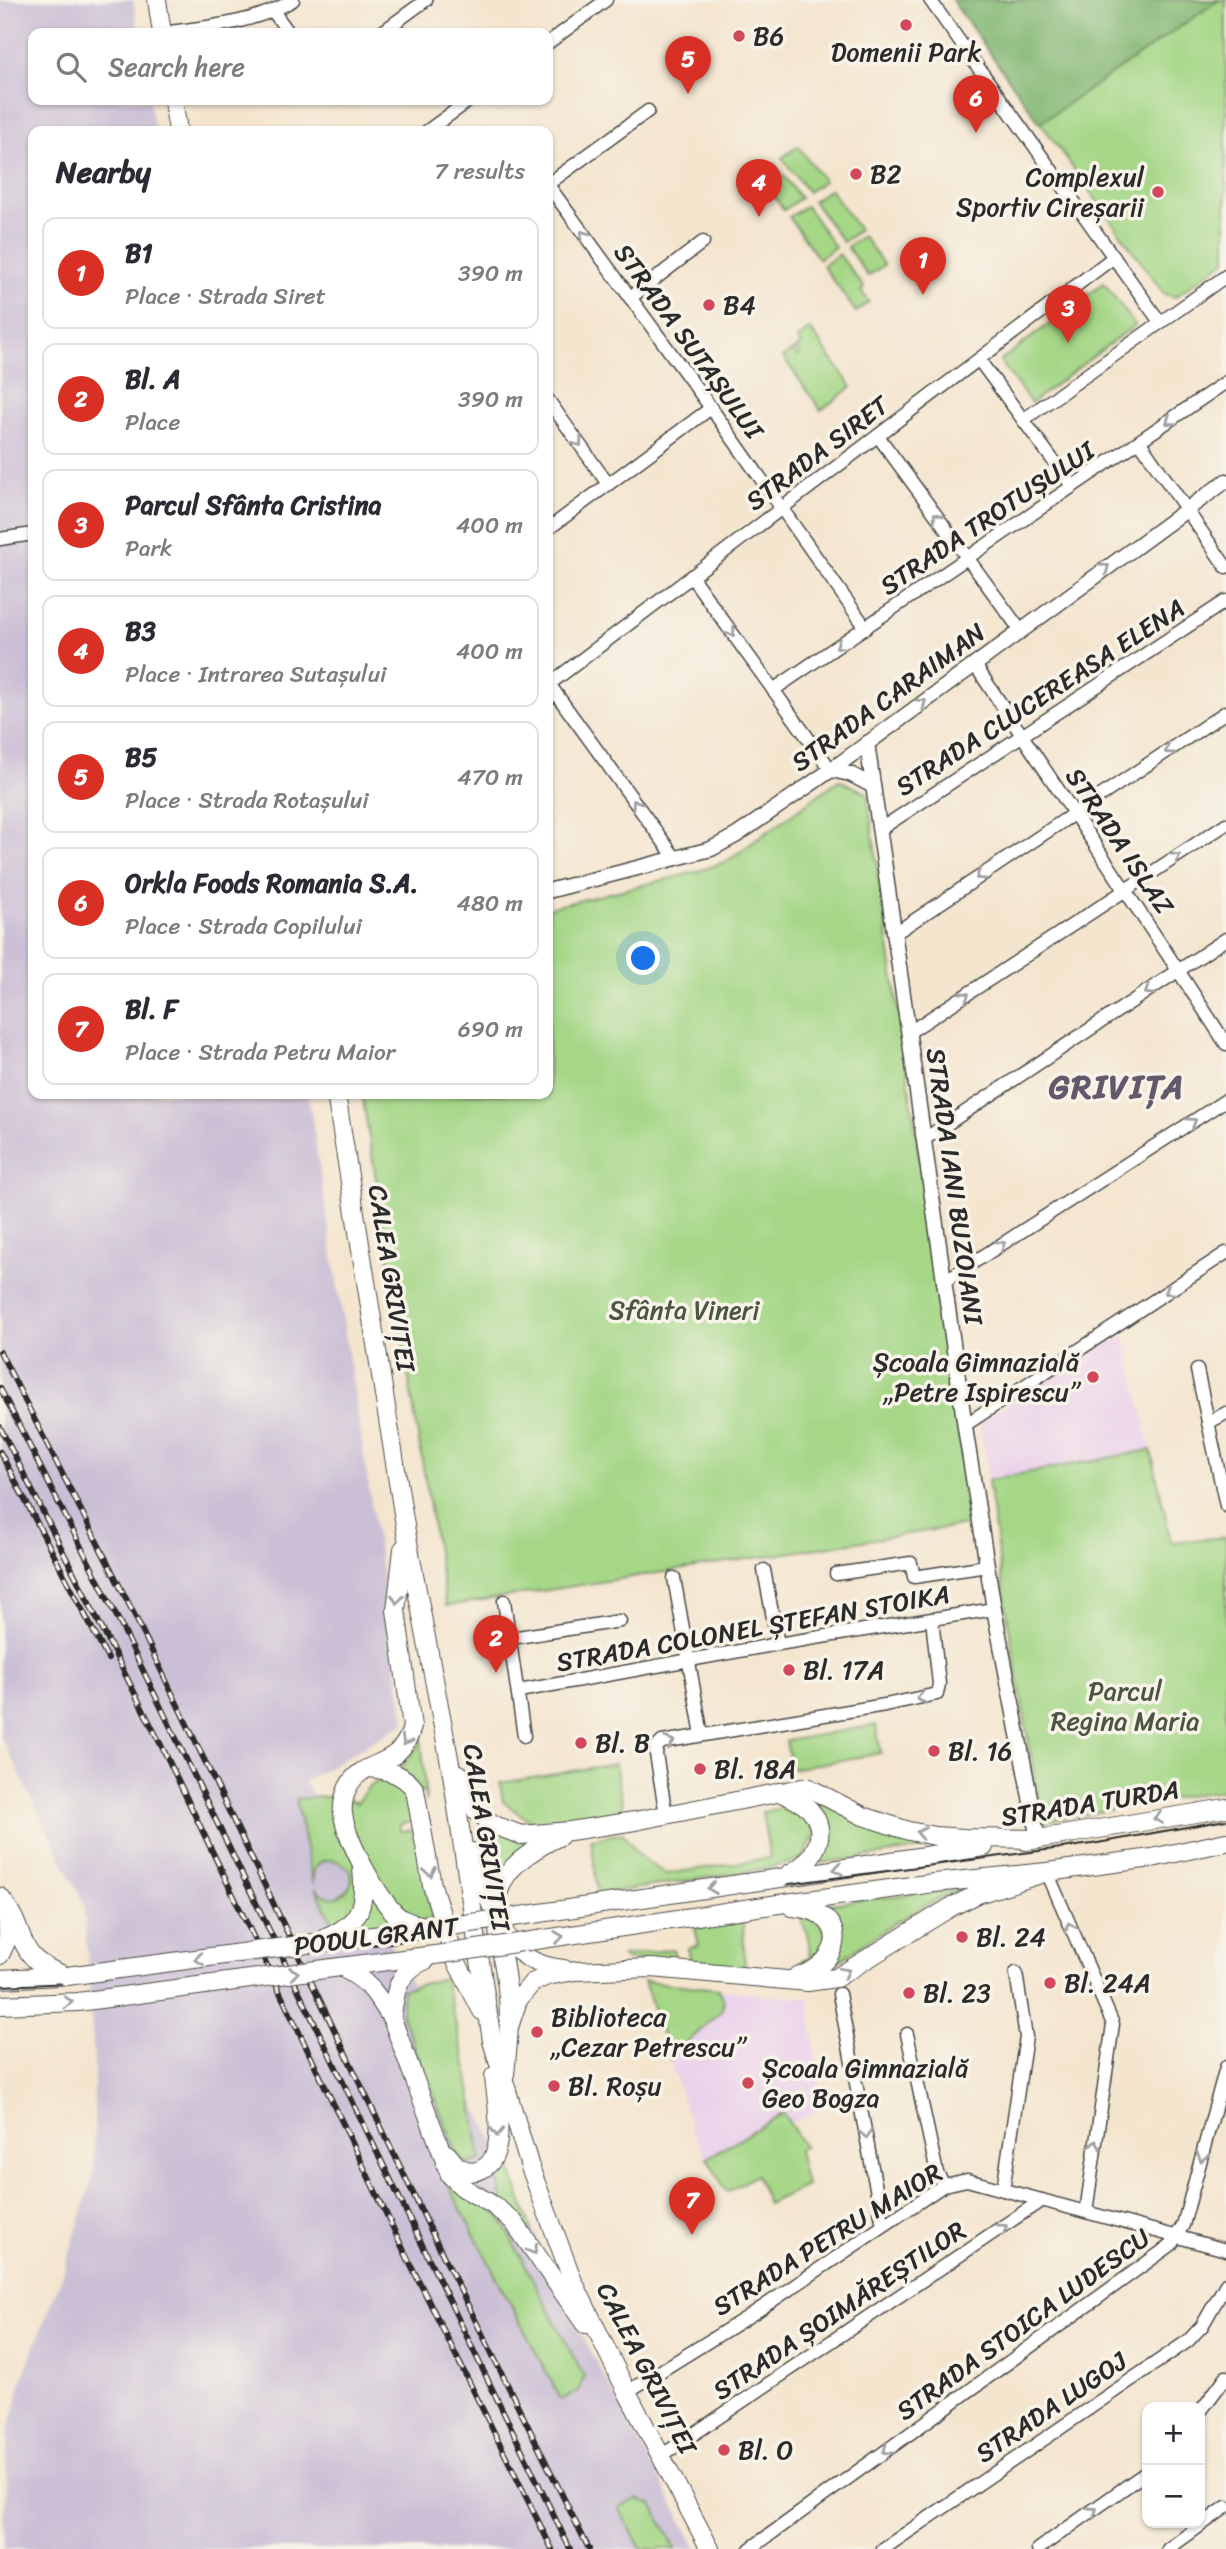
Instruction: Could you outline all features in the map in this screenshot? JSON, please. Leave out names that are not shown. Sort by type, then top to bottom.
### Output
[{"type":"main road","points":[[157,0],[161,28]]},
{"type":"main road","points":[[174,105],[177,126]]},
{"type":"main road","name":"CALEA GRIVIȚEI","points":[[337,1099],[406,1532],[460,1820],[490,2032],[552,2227],[573,2281],[627,2392],[710,2549]]},
{"type":"main road","points":[[406,1532],[396,1610],[412,1727],[407,1741],[396,1755],[352,1781],[342,1812],[362,1862],[382,1899],[394,1913],[413,1924],[444,1927]]},
{"type":"main road","points":[[447,1745],[476,1811],[504,1830],[521,1835],[570,1831],[666,1815],[807,1787],[882,1824],[935,1836],[1038,1839]]},
{"type":"main road","points":[[370,1768],[401,1776],[415,1790],[432,1885],[454,1959],[490,2032],[498,2128],[494,2160],[480,2171],[466,2171],[457,2166],[438,2143]]},
{"type":"main road","points":[[779,1793],[803,1804],[811,1811],[817,1820],[820,1833],[815,1852],[807,1862],[780,1878]]},
{"type":"main road","name":"STRADA TURDA","points":[[963,1850],[1226,1808]]},
{"type":"main road","points":[[460,1820],[495,1913],[512,1944],[527,1957],[550,1967],[575,1971]]},
{"type":"main road","points":[[505,2084],[510,2024],[495,1913],[500,1889],[516,1864],[570,1831]]},
{"type":"main road","points":[[510,2024],[518,2000],[532,1983],[547,1976],[575,1971],[652,1968],[808,1982],[836,1978],[951,1907],[978,1894],[1047,1872],[1152,1858],[1226,1842]]},
{"type":"main road","name":"PODUL GRANT","points":[[0,1979],[67,1976],[444,1927],[963,1850]]},
{"type":"main road","points":[[315,1943],[346,1928],[361,1909],[364,1885],[362,1862]]},
{"type":"main road","name":"PODUL GRANT","points":[[0,2005],[78,2002],[443,1954],[778,1904],[1047,1872]]},
{"type":"main road","points":[[0,1955],[8,1938],[2,1899]]},
{"type":"main road","points":[[2,1899],[13,1915],[30,1956],[49,1970],[67,1976]]},
{"type":"main road","points":[[778,1904],[818,1914],[831,1929],[833,1941],[832,1952],[818,1969],[779,1980]]},
{"type":"main road","points":[[392,2019],[394,1998],[401,1978],[415,1964],[443,1954]]},
{"type":"main road","points":[[340,1967],[368,1983],[392,2019],[450,2175],[461,2187],[494,2205],[518,2226],[538,2260],[610,2357]]},
{"type":"street","points":[[194,28],[239,21],[273,11],[293,0]]},
{"type":"street","points":[[388,28],[426,0]]},
{"type":"street","points":[[553,39],[606,0]]},
{"type":"street","points":[[930,0],[1160,322]]},
{"type":"street","points":[[273,11],[285,28]]},
{"type":"street","points":[[434,126],[463,105]]},
{"type":"street","points":[[553,181],[648,111]]},
{"type":"street","name":"STRADA SUTAȘULUI","points":[[553,192],[711,408],[866,628]]},
{"type":"street","points":[[630,298],[704,242]]},
{"type":"street","name":"STRADA SIRET","points":[[553,681],[1114,257]]},
{"type":"street","points":[[1023,420],[1226,276]]},
{"type":"street","points":[[979,360],[1072,486]]},
{"type":"street","name":"STRADA TROTUȘULUI","points":[[773,690],[1226,382]]},
{"type":"street","points":[[553,407],[608,484]]},
{"type":"street","points":[[553,524],[711,408]]},
{"type":"street","points":[[878,436],[1021,631]]},
{"type":"street","points":[[1140,442],[1226,567]]},
{"type":"street","name":"STRADA CARAIMAN","points":[[553,890],[711,849],[737,835],[831,770],[1226,481]]},
{"type":"street","points":[[0,540],[28,535]]},
{"type":"street","points":[[691,576],[831,770],[850,774],[873,786]]},
{"type":"street","name":"STRADA CLUCEREASA ELENA","points":[[879,830],[1226,601]]},
{"type":"street","name":"STRADA ISLAZ","points":[[975,664],[1226,1044]]},
{"type":"street","points":[[553,692],[676,859]]},
{"type":"street","points":[[894,934],[1226,712]]},
{"type":"street","name":"STRADA IANI BUZOIANI","points":[[867,743],[965,1425],[994,1609],[1038,1839]]},
{"type":"street","points":[[908,1033],[1226,824]]},
{"type":"street","points":[[923,1140],[1226,939]]},
{"type":"street","points":[[943,1282],[1226,1100]]},
{"type":"street","points":[[965,1425],[1226,1254]]},
{"type":"street","points":[[1197,1370],[1226,1506]]},
{"type":"street","points":[[1208,1423],[1226,1413]]},
{"type":"street","points":[[836,1574],[911,1563],[915,1577],[987,1566]]},
{"type":"street","points":[[764,1570],[778,1644]]},
{"type":"street","points":[[674,1578],[702,1735]]},
{"type":"street","points":[[504,1601],[524,1736]]},
{"type":"street","name":"STRADA COLONEL ȘTEFAN STOIKA","points":[[519,1691],[778,1644],[994,1609]]},
{"type":"street","points":[[666,1815],[656,1754],[657,1747],[662,1742],[937,1694],[939,1684],[932,1619]]},
{"type":"street","points":[[510,1638],[620,1621]]},
{"type":"street","points":[[1047,1872],[1112,2024],[1086,2212]]},
{"type":"street","points":[[1003,2190],[1026,2037],[1016,1973]]},
{"type":"street","points":[[839,1994],[883,2225]]},
{"type":"street","points":[[907,2034],[937,2173],[944,2185]]},
{"type":"street","name":"STRADA STOICA LUDESCU","points":[[750,2549],[1171,2245],[1179,2236],[1226,2067]]},
{"type":"street","name":"STRADA PETRU MAIOR","points":[[627,2392],[754,2312],[944,2185],[967,2180],[1226,2250]]},
{"type":"street","name":"STRADA ȘOIMĂREȘTILOR","points":[[661,2456],[1042,2200]]},
{"type":"street","name":"STRADA LUGOJ","points":[[883,2549],[1188,2341],[1202,2326],[1226,2284]]},
{"type":"street","points":[[1205,2405],[1226,2377]]},
{"type":"street","points":[[1038,2549],[1142,2476]]},
{"type":"street","points":[[1168,2549],[1226,2507]]},
{"type":"shaded area","points":[[0,0],[133,0],[138,28],[28,28],[28,105],[150,105],[154,126],[28,126],[28,1099],[309,1099],[405,1722],[305,1781],[497,2146],[568,2310],[697,2549],[3,2549],[8,2435],[22,2379],[63,2274],[94,2173],[94,2059],[84,1904],[0,1735]]},
{"type":"shaded area","name":"Școala Gimnazială „Petre Ispirescu”","points":[[1124,1334],[1151,1450],[988,1480],[980,1421]]},
{"type":"shaded area","name":"Școala Gimnazială Geo Bogza","points":[[644,1981],[772,1996],[809,1997],[821,2108],[790,2124],[804,2146],[798,2150],[806,2186],[768,2204],[756,2175],[727,2192],[688,2125],[690,2123]]},
{"type":"green space","name":"Complexul Sportiv Cireșarii","points":[[952,0],[1226,0],[1226,260],[1175,297],[1164,294]]},
{"type":"green space","points":[[952,0],[1219,0],[1040,123]]},
{"type":"green space","points":[[798,146],[824,181],[808,192],[782,158]]},
{"type":"green space","points":[[775,164],[800,198],[784,210],[759,175]]},
{"type":"green space","points":[[830,189],[859,230],[843,242],[813,201]]},
{"type":"green space","points":[[806,206],[835,247],[819,259],[789,217]]},
{"type":"green space","points":[[863,236],[884,265],[868,276],[847,247]]},
{"type":"green space","points":[[839,254],[864,288],[861,291],[869,302],[856,312],[823,266]]},
{"type":"green space","points":[[1104,283],[1135,325],[1031,403],[1000,361]]},
{"type":"green space","points":[[810,329],[852,387],[821,410],[783,357],[793,350],[797,356],[800,354],[796,349],[801,345],[797,339]]},
{"type":"green space","name":"Sfânta Vineri","points":[[839,780],[867,793],[972,1524],[446,1606],[363,1099],[553,1099],[553,907],[696,872],[727,861]]},
{"type":"green space","name":"Parcul Regina Maria","points":[[1151,1450],[1171,1542],[1226,1537],[1226,1789],[1042,1822],[1006,1609],[988,1480]]},
{"type":"green space","points":[[876,1725],[881,1753],[791,1769],[786,1741]]},
{"type":"green space","points":[[421,1732],[426,1802],[424,1793],[401,1768],[418,1746]]},
{"type":"green space","points":[[615,1764],[624,1812],[536,1825],[503,1802],[500,1783]]},
{"type":"green space","points":[[387,1780],[406,1788],[415,1822],[400,1824],[400,1831],[416,1830],[432,1919],[363,1930],[333,1922],[315,1888],[325,1896],[337,1897],[345,1892],[351,1882],[351,1873],[337,1861],[328,1860],[320,1863],[314,1870],[313,1884],[296,1799],[337,1796],[358,1803],[369,1787]]},
{"type":"green space","points":[[808,1796],[946,1846],[820,1863],[817,1859]]},
{"type":"green space","points":[[789,1807],[802,1810],[815,1833],[804,1857],[790,1863],[746,1872],[598,1894],[591,1839],[623,1833],[640,1857],[666,1874],[770,1858],[762,1812]]},
{"type":"green space","points":[[489,1828],[531,1841],[498,1878]]},
{"type":"green space","points":[[966,1888],[938,1899],[896,1922],[830,1967],[827,1912],[830,1904]]},
{"type":"green space","points":[[799,1916],[818,1921],[826,1934],[826,1948],[804,1969],[802,1960],[809,1958],[809,1947]]},
{"type":"green space","points":[[743,1922],[745,1970],[691,1963],[688,1948],[699,1945],[695,1928]]},
{"type":"green space","points":[[673,1949],[676,1960],[673,1962],[624,1959],[622,1956]]},
{"type":"green space","points":[[444,1978],[467,2069],[481,2160],[468,2164],[458,2156],[401,2013],[403,1989]]},
{"type":"green space","points":[[644,1981],[718,1989],[724,2002],[721,2011],[670,2059]]},
{"type":"green space","points":[[783,2113],[804,2146],[798,2150],[806,2186],[768,2204],[756,2175],[727,2192],[707,2158]]},
{"type":"green space","points":[[507,2159],[531,2229],[527,2231],[504,2206],[496,2171],[501,2160]]},
{"type":"green space","points":[[441,2171],[499,2215],[584,2377],[579,2391],[561,2400]]},
{"type":"green space","points":[[637,2499],[653,2505],[676,2549],[641,2549],[619,2508]]},
{"type":"tram line","points":[[0,1986],[72,1983],[408,1940],[803,1882],[1092,1844],[1226,1820]]},
{"type":"railway","points":[[0,1352],[134,1614],[434,2237],[589,2549]]},
{"type":"railway","points":[[0,1388],[119,1621],[570,2549]]},
{"type":"railway","points":[[0,1427],[166,1755],[405,2253],[552,2549]]},
{"type":"railway","points":[[0,1452],[108,1659]]},
{"type":"place","name":"Domenii Park","points":[[906,25]]},
{"type":"place","name":"B6","points":[[739,36]]},
{"type":"place","name":"B5","points":[[688,94]]},
{"type":"place","name":"Orkla Foods Romania S.A.","points":[[976,133]]},
{"type":"place","name":"B2","points":[[856,174]]},
{"type":"place","name":"Complexul Sportiv Cireșarii","points":[[1158,192]]},
{"type":"place","name":"B3","points":[[759,217]]},
{"type":"place","name":"B1","points":[[923,295]]},
{"type":"place","name":"B4","points":[[709,305]]},
{"type":"place","name":"Parcul Sfânta Cristina","points":[[1068,343]]},
{"type":"place","name":"Școala Gimnazială „Petre Ispirescu”","points":[[1093,1377]]},
{"type":"place","name":"Bl. 17A","points":[[789,1670]]},
{"type":"place","name":"Bl. A","points":[[496,1673]]},
{"type":"place","name":"Bl. B","points":[[581,1743]]},
{"type":"place","name":"Bl. 16","points":[[934,1751]]},
{"type":"place","name":"Bl. 18A","points":[[700,1769]]},
{"type":"place","name":"Bl. 24","points":[[962,1937]]},
{"type":"place","name":"Bl. 24A","points":[[1050,1983]]},
{"type":"place","name":"Bl. 23","points":[[909,1993]]},
{"type":"place","name":"Biblioteca „Cezar Petrescu”","points":[[537,2032]]},
{"type":"place","name":"Școala Gimnazială Geo Bogza","points":[[748,2083]]},
{"type":"place","name":"Bl. Roșu","points":[[554,2086]]},
{"type":"place","name":"Bl. F","points":[[692,2235]]},
{"type":"place","name":"Bl. O","points":[[724,2450]]},
{"type":"district","name":"GRIVIȚA","points":[[1117,1086]]}]
